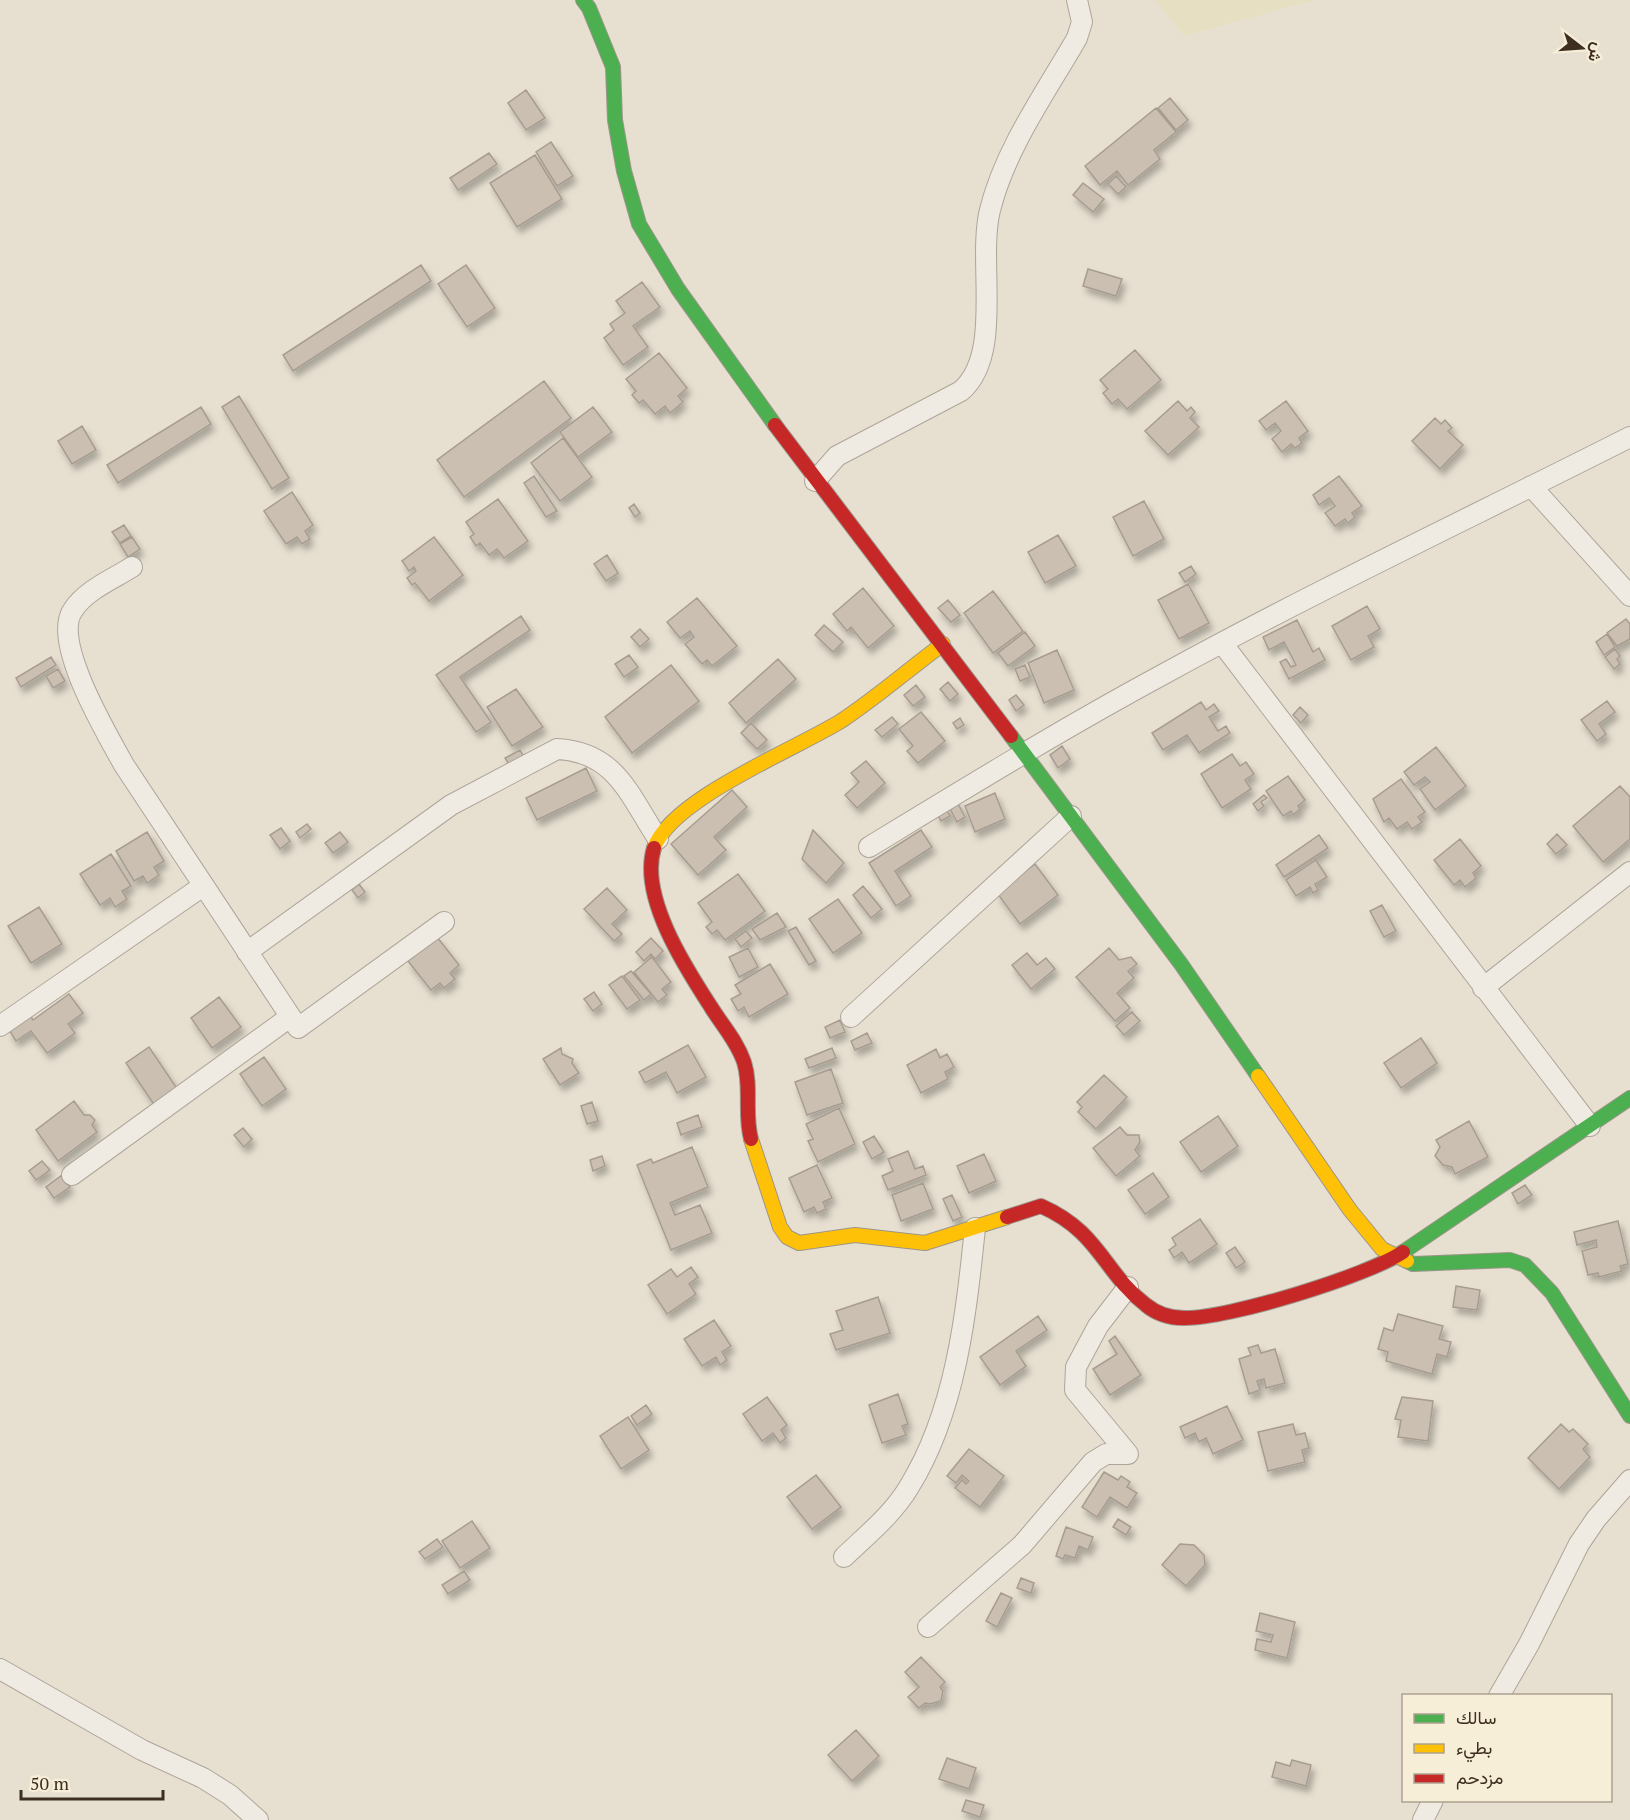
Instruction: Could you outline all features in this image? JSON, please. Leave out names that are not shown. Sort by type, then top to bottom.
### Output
[{"type":"street","points":[[583,0],[589,8],[613,67],[615,120],[624,171],[639,224],[710,335],[815,481],[943,644],[1234,1037],[1350,1210],[1382,1249],[1413,1264],[1499,1260],[1525,1265],[1552,1293],[1630,1416]]},
{"type":"street","points":[[815,481],[837,456],[961,391],[971,383],[980,363],[985,337],[984,248],[989,211],[1000,177],[1077,38],[1082,22],[1077,0]]},
{"type":"street","points":[[869,847],[1024,752],[1222,643],[1630,437]]},
{"type":"street","points":[[1531,486],[1630,596]]},
{"type":"street","points":[[132,567],[83,597],[74,608],[68,617],[66,633],[69,651],[103,727],[124,765],[298,1028],[444,922]]},
{"type":"street","points":[[1222,643],[1590,1126]]},
{"type":"street","points":[[943,644],[842,720],[723,786],[687,811],[662,831],[651,863],[652,889],[666,926],[711,1008],[738,1044],[746,1064],[749,1132],[779,1225],[784,1234],[799,1243],[855,1235],[924,1243],[1041,1206],[1057,1211],[1074,1221],[1147,1308],[1169,1318],[1192,1319],[1311,1288],[1359,1273],[1395,1257],[1630,1098]]},
{"type":"street","points":[[247,952],[451,805],[557,749],[573,750],[594,756],[606,764],[618,776],[658,839]]},
{"type":"street","points":[[851,1017],[1071,816]]},
{"type":"street","points":[[1483,988],[1630,872]]},
{"type":"street","points":[[0,1026],[203,886]]},
{"type":"street","points":[[72,1174],[290,1017]]},
{"type":"street","points":[[844,1557],[891,1511],[909,1488],[925,1457],[949,1390],[967,1307],[975,1228]]},
{"type":"street","points":[[928,1627],[1022,1545],[1093,1462],[1106,1454],[1128,1454],[1075,1390],[1076,1367],[1098,1326],[1128,1287]]},
{"type":"street","points":[[1500,1694],[1529,1644],[1579,1544],[1596,1519],[1630,1480]]},
{"type":"street","points":[[0,1669],[142,1750],[203,1778],[230,1795],[258,1820]]},
{"type":"street","points":[[1423,1820],[1432,1802]]},
{"type":"shaded area","points":[[1155,0],[1314,0],[1184,36]]},
{"type":"building","points":[[526,90],[545,118],[526,130],[508,103]]},
{"type":"building","points":[[1170,98],[1188,120],[1176,130],[1158,108]]},
{"type":"building","points":[[1156,108],[1176,132],[1154,150],[1160,159],[1128,185],[1117,171],[1100,185],[1085,166]]},
{"type":"building","points":[[551,142],[573,176],[557,186],[536,152]]},
{"type":"building","points":[[489,153],[497,164],[458,190],[450,178]]},
{"type":"building","points":[[535,155],[562,199],[517,227],[490,183]]},
{"type":"building","points":[[1116,176],[1126,187],[1118,194],[1108,184]]},
{"type":"building","points":[[1083,183],[1104,199],[1093,212],[1073,195]]},
{"type":"building","points":[[421,265],[431,281],[293,371],[283,355]]},
{"type":"building","points":[[466,265],[495,308],[467,327],[438,284]]},
{"type":"building","points":[[1088,269],[1122,279],[1116,296],[1083,286]]},
{"type":"building","points":[[642,282],[660,307],[633,326],[648,347],[623,365],[604,338],[614,330],[610,324],[625,313],[616,301]]},
{"type":"building","points":[[1135,350],[1161,380],[1127,409],[1118,399],[1112,404],[1103,393],[1108,389],[1100,380]]},
{"type":"building","points":[[659,353],[687,388],[678,396],[683,402],[670,413],[665,406],[655,414],[643,400],[639,403],[632,395],[636,391],[626,379]]},
{"type":"building","points":[[544,381],[571,418],[464,497],[437,460]]},
{"type":"building","points":[[239,396],[289,478],[272,489],[222,407]]},
{"type":"building","points":[[1178,401],[1187,411],[1191,407],[1195,412],[1190,418],[1199,427],[1168,455],[1145,431]]},
{"type":"building","points":[[1286,401],[1308,431],[1299,438],[1302,443],[1295,448],[1291,444],[1282,452],[1272,439],[1281,431],[1275,423],[1266,430],[1259,421]]},
{"type":"building","points":[[201,407],[211,424],[118,483],[107,465]]},
{"type":"building","points":[[593,407],[612,432],[578,457],[560,432]]},
{"type":"building","points":[[1435,418],[1441,424],[1445,420],[1452,428],[1448,431],[1463,445],[1440,469],[1412,441]]},
{"type":"building","points":[[82,426],[96,450],[72,464],[58,441]]},
{"type":"building","points":[[563,438],[592,477],[560,501],[531,463]]},
{"type":"building","points":[[534,476],[557,511],[546,517],[524,483]]},
{"type":"building","points":[[1339,476],[1362,506],[1352,513],[1355,517],[1348,523],[1345,519],[1335,526],[1325,513],[1335,506],[1329,498],[1319,505],[1313,495]]},
{"type":"building","points":[[292,492],[313,525],[305,531],[310,539],[302,544],[297,537],[286,544],[264,511]]},
{"type":"building","points":[[498,499],[528,541],[504,558],[497,549],[489,555],[480,543],[476,546],[470,537],[474,534],[466,522]]},
{"type":"building","points":[[1144,501],[1164,539],[1133,556],[1113,517]]},
{"type":"building","points":[[634,504],[640,513],[635,517],[629,508]]},
{"type":"building","points":[[124,525],[131,536],[120,543],[112,532]]},
{"type":"building","points":[[1058,535],[1076,566],[1045,583],[1028,552]]},
{"type":"building","points":[[132,537],[140,549],[128,557],[120,544]]},
{"type":"building","points":[[434,537],[463,575],[429,601],[415,583],[412,585],[407,578],[416,571],[414,567],[409,571],[402,561]]},
{"type":"building","points":[[607,555],[618,573],[606,581],[594,564]]},
{"type":"building","points":[[1191,566],[1196,574],[1185,582],[1179,573]]},
{"type":"building","points":[[1188,584],[1209,623],[1179,639],[1158,600]]},
{"type":"building","points":[[863,588],[894,626],[868,648],[851,627],[847,631],[833,614]]},
{"type":"building","points":[[993,591],[1023,631],[993,653],[964,613]]},
{"type":"building","points":[[697,598],[737,646],[712,666],[707,660],[702,664],[685,644],[694,637],[690,631],[680,638],[667,622]]},
{"type":"building","points":[[948,600],[960,615],[951,622],[938,608]]},
{"type":"building","points":[[1367,606],[1380,629],[1368,636],[1374,647],[1351,660],[1332,626]]},
{"type":"building","points":[[521,616],[530,630],[460,677],[491,722],[476,732],[436,675]]},
{"type":"building","points":[[1626,619],[1630,624],[1630,639],[1617,646],[1607,633]]},
{"type":"building","points":[[1297,620],[1313,652],[1319,648],[1325,660],[1289,679],[1280,662],[1286,659],[1291,667],[1296,665],[1284,642],[1269,650],[1263,637]]},
{"type":"building","points":[[824,625],[843,642],[833,652],[815,635]]},
{"type":"building","points":[[640,629],[649,639],[640,647],[631,637]]},
{"type":"building","points":[[1025,632],[1035,646],[1008,666],[998,653]]},
{"type":"building","points":[[1607,634],[1615,647],[1604,655],[1596,642]]},
{"type":"building","points":[[1615,649],[1620,656],[1617,659],[1620,664],[1614,669],[1605,657]]},
{"type":"building","points":[[1057,650],[1074,690],[1044,703],[1028,663]]},
{"type":"building","points":[[629,655],[638,667],[624,677],[615,664]]},
{"type":"building","points":[[51,657],[56,665],[21,687],[16,678]]},
{"type":"building","points":[[778,659],[796,679],[746,723],[729,703]]},
{"type":"building","points":[[671,665],[699,701],[632,753],[605,717]]},
{"type":"building","points":[[1025,665],[1030,677],[1020,681],[1015,669]]},
{"type":"building","points":[[58,669],[65,681],[53,688],[46,676]]},
{"type":"building","points":[[948,682],[958,694],[950,701],[940,689]]},
{"type":"building","points":[[916,685],[925,697],[913,706],[904,695]]},
{"type":"building","points":[[516,689],[543,727],[512,746],[487,707]]},
{"type":"building","points":[[1016,695],[1024,705],[1016,711],[1009,700]]},
{"type":"building","points":[[1607,701],[1615,712],[1599,724],[1606,734],[1597,741],[1581,720]]},
{"type":"building","points":[[1201,702],[1206,710],[1214,704],[1219,711],[1209,717],[1218,731],[1226,726],[1230,733],[1199,753],[1187,735],[1163,750],[1152,733]]},
{"type":"building","points":[[1300,707],[1308,715],[1301,723],[1293,715]]},
{"type":"building","points":[[921,712],[945,741],[918,763],[907,751],[913,746],[899,729]]},
{"type":"building","points":[[892,717],[898,724],[882,737],[875,730]]},
{"type":"building","points":[[960,718],[964,725],[957,729],[953,723]]},
{"type":"building","points":[[751,723],[767,740],[757,749],[741,733]]},
{"type":"building","points":[[1062,746],[1070,759],[1058,768],[1050,755]]},
{"type":"building","points":[[1436,747],[1466,786],[1435,810],[1420,789],[1430,782],[1425,777],[1414,785],[1404,772]]},
{"type":"building","points":[[520,750],[525,759],[510,766],[505,758]]},
{"type":"building","points":[[1232,754],[1240,766],[1246,762],[1254,774],[1245,780],[1251,789],[1222,808],[1201,774]]},
{"type":"building","points":[[866,761],[885,783],[857,808],[845,795],[859,782],[851,773]]},
{"type":"building","points":[[586,768],[597,791],[537,820],[526,798]]},
{"type":"building","points":[[1288,776],[1305,800],[1293,815],[1291,811],[1283,816],[1266,791]]},
{"type":"building","points":[[1401,779],[1425,812],[1418,817],[1422,822],[1412,829],[1407,822],[1397,829],[1389,818],[1384,822],[1373,799]]},
{"type":"building","points":[[1620,786],[1630,797],[1630,839],[1603,862],[1573,826]]},
{"type":"building","points":[[732,790],[747,807],[714,837],[726,850],[698,875],[671,844]]},
{"type":"building","points":[[995,793],[1005,819],[975,832],[965,806]]},
{"type":"building","points":[[1264,795],[1267,798],[1261,802],[1264,806],[1258,811],[1253,804]]},
{"type":"building","points":[[956,800],[965,817],[957,822],[948,805]]},
{"type":"building","points":[[945,806],[950,816],[941,821],[936,811]]},
{"type":"building","points":[[307,824],[311,829],[300,838],[296,832]]},
{"type":"building","points":[[281,828],[290,841],[280,849],[270,835]]},
{"type":"building","points":[[813,830],[844,863],[826,883],[802,859]]},
{"type":"building","points":[[921,830],[932,847],[895,871],[911,896],[896,906],[869,863]]},
{"type":"building","points":[[147,832],[164,861],[154,867],[159,875],[147,883],[143,876],[134,881],[116,851]]},
{"type":"building","points":[[340,832],[348,842],[333,853],[325,843]]},
{"type":"building","points":[[1557,834],[1567,845],[1556,854],[1547,844]]},
{"type":"building","points":[[1319,835],[1328,848],[1284,877],[1276,865]]},
{"type":"building","points":[[1460,839],[1481,866],[1473,873],[1476,878],[1465,887],[1460,880],[1454,885],[1434,860]]},
{"type":"building","points":[[111,854],[131,886],[122,891],[127,899],[115,907],[110,898],[100,905],[80,874]]},
{"type":"building","points":[[1316,860],[1327,877],[1315,884],[1318,890],[1313,893],[1310,887],[1296,896],[1286,880]]},
{"type":"building","points":[[1035,864],[1058,895],[1020,924],[997,893]]},
{"type":"building","points":[[738,874],[765,911],[725,940],[717,930],[712,934],[706,927],[712,922],[698,903]]},
{"type":"building","points":[[359,884],[365,892],[358,898],[352,890]]},
{"type":"building","points":[[863,886],[882,909],[871,918],[853,895]]},
{"type":"building","points":[[607,888],[627,910],[612,924],[622,934],[614,941],[584,909]]},
{"type":"building","points":[[838,899],[862,933],[833,953],[809,919]]},
{"type":"building","points":[[1382,905],[1396,931],[1384,937],[1370,911]]},
{"type":"building","points":[[39,907],[62,944],[31,963],[8,926]]},
{"type":"building","points":[[777,913],[786,927],[760,940],[752,929]]},
{"type":"building","points":[[796,927],[816,961],[809,965],[788,931]]},
{"type":"building","points":[[746,931],[752,938],[741,947],[735,939]]},
{"type":"building","points":[[437,937],[459,965],[450,973],[455,979],[444,988],[440,983],[431,990],[408,961]]},
{"type":"building","points":[[651,938],[663,951],[655,959],[651,954],[644,961],[636,952]]},
{"type":"building","points":[[748,948],[758,967],[739,977],[729,957]]},
{"type":"building","points":[[1109,948],[1119,960],[1131,957],[1137,964],[1128,971],[1134,978],[1117,993],[1130,1008],[1115,1021],[1076,977]]},
{"type":"building","points":[[1027,953],[1037,965],[1046,958],[1055,969],[1031,989],[1012,965]]},
{"type":"building","points":[[652,957],[671,982],[662,989],[667,995],[658,1002],[634,972]]},
{"type":"building","points":[[770,964],[788,994],[749,1017],[744,1007],[738,1011],[731,999],[741,994],[735,985]]},
{"type":"building","points":[[631,971],[651,994],[644,1000],[624,976]]},
{"type":"building","points":[[622,976],[640,1000],[627,1009],[609,985]]},
{"type":"building","points":[[594,992],[602,1004],[593,1011],[584,999]]},
{"type":"building","points":[[69,994],[83,1013],[68,1024],[75,1033],[47,1053],[31,1031],[16,1041],[9,1030],[30,1015],[33,1020]]},
{"type":"building","points":[[219,997],[241,1027],[212,1048],[191,1018]]},
{"type":"building","points":[[1132,1012],[1140,1021],[1124,1035],[1116,1026]]},
{"type":"building","points":[[840,1020],[845,1032],[830,1038],[825,1027]]},
{"type":"building","points":[[867,1033],[872,1043],[855,1050],[851,1041]]},
{"type":"building","points":[[1421,1038],[1437,1063],[1401,1088],[1384,1063]]},
{"type":"building","points":[[688,1045],[706,1077],[677,1093],[666,1072],[645,1083],[639,1072]]},
{"type":"building","points":[[149,1047],[180,1093],[157,1109],[126,1063]]},
{"type":"building","points":[[561,1048],[562,1054],[573,1059],[572,1063],[579,1073],[560,1085],[543,1059]]},
{"type":"building","points":[[832,1048],[836,1058],[809,1068],[805,1059]]},
{"type":"building","points":[[936,1049],[940,1058],[947,1054],[954,1067],[945,1072],[948,1079],[921,1093],[907,1065]]},
{"type":"building","points":[[264,1057],[286,1089],[262,1106],[240,1074]]},
{"type":"building","points":[[831,1069],[843,1103],[807,1115],[795,1082]]},
{"type":"building","points":[[1104,1075],[1127,1097],[1096,1129],[1078,1112],[1082,1107],[1077,1102]]},
{"type":"building","points":[[74,1101],[84,1115],[90,1115],[95,1120],[92,1125],[97,1132],[58,1161],[36,1130]]},
{"type":"building","points":[[592,1102],[598,1121],[587,1124],[581,1106]]},
{"type":"building","points":[[839,1108],[855,1144],[818,1162],[808,1141],[813,1139],[806,1124]]},
{"type":"building","points":[[698,1115],[702,1127],[681,1135],[677,1123]]},
{"type":"building","points":[[1218,1116],[1238,1146],[1201,1172],[1180,1142]]},
{"type":"building","points":[[1469,1121],[1488,1157],[1455,1174],[1452,1167],[1443,1165],[1435,1156],[1440,1147],[1436,1140]]},
{"type":"building","points":[[1120,1127],[1127,1135],[1139,1135],[1140,1142],[1135,1150],[1140,1156],[1116,1176],[1093,1148]]},
{"type":"building","points":[[243,1128],[252,1139],[244,1147],[234,1135]]},
{"type":"building","points":[[874,1136],[884,1152],[872,1159],[863,1142]]},
{"type":"building","points":[[692,1147],[708,1187],[670,1203],[675,1215],[700,1205],[712,1233],[671,1250],[637,1165],[651,1159],[653,1163]]},
{"type":"building","points":[[908,1151],[915,1169],[923,1166],[926,1175],[888,1190],[882,1176],[893,1171],[888,1159]]},
{"type":"building","points":[[984,1154],[996,1181],[969,1193],[957,1166]]},
{"type":"building","points":[[602,1156],[605,1166],[593,1171],[590,1160]]},
{"type":"building","points":[[42,1161],[50,1170],[36,1180],[29,1171]]},
{"type":"building","points":[[817,1165],[832,1198],[823,1202],[826,1209],[817,1213],[814,1207],[804,1212],[789,1178]]},
{"type":"building","points":[[1153,1173],[1169,1197],[1145,1214],[1128,1190]]},
{"type":"building","points":[[62,1175],[70,1187],[54,1198],[46,1187]]},
{"type":"building","points":[[923,1183],[933,1209],[901,1221],[892,1195]]},
{"type":"building","points":[[1525,1185],[1532,1195],[1518,1204],[1512,1193]]},
{"type":"building","points":[[952,1195],[962,1217],[953,1221],[943,1199]]},
{"type":"building","points":[[1200,1219],[1217,1244],[1189,1263],[1182,1252],[1174,1258],[1169,1250],[1176,1245],[1172,1238]]},
{"type":"building","points":[[1618,1221],[1628,1264],[1620,1266],[1622,1271],[1599,1277],[1598,1273],[1588,1275],[1582,1251],[1597,1247],[1596,1240],[1577,1245],[1574,1232]]},
{"type":"building","points":[[1235,1247],[1245,1262],[1236,1268],[1226,1253]]},
{"type":"building","points":[[691,1267],[698,1277],[689,1284],[696,1294],[667,1314],[648,1285],[671,1269],[677,1277]]},
{"type":"building","points":[[1456,1286],[1480,1290],[1477,1310],[1453,1307]]},
{"type":"building","points":[[878,1297],[890,1333],[836,1350],[830,1334],[843,1330],[836,1311]]},
{"type":"building","points":[[1398,1314],[1443,1326],[1439,1339],[1451,1342],[1447,1357],[1437,1354],[1432,1374],[1386,1361],[1388,1352],[1378,1349],[1384,1328],[1393,1331]]},
{"type":"building","points":[[1038,1316],[1047,1330],[1016,1351],[1026,1366],[1000,1385],[980,1357]]},
{"type":"building","points":[[714,1320],[731,1346],[722,1352],[727,1360],[720,1365],[716,1357],[702,1366],[684,1339]]},
{"type":"building","points":[[1115,1336],[1141,1375],[1110,1395],[1093,1369],[1117,1354],[1109,1341]]},
{"type":"building","points":[[1258,1345],[1261,1353],[1275,1349],[1285,1383],[1266,1388],[1264,1379],[1257,1381],[1260,1390],[1249,1394],[1239,1359],[1251,1355],[1248,1348]]},
{"type":"building","points":[[898,1394],[908,1424],[902,1426],[906,1435],[882,1443],[869,1405]]},
{"type":"building","points":[[767,1397],[787,1425],[781,1430],[786,1438],[780,1443],[773,1433],[762,1441],[743,1414]]},
{"type":"building","points":[[1402,1397],[1433,1401],[1428,1441],[1398,1437],[1401,1420],[1395,1419]]},
{"type":"building","points":[[646,1405],[652,1414],[637,1425],[631,1416]]},
{"type":"building","points":[[1227,1406],[1243,1440],[1213,1454],[1206,1438],[1199,1442],[1195,1433],[1185,1438],[1180,1427]]},
{"type":"building","points":[[628,1417],[649,1450],[621,1469],[600,1436]]},
{"type":"building","points":[[1293,1424],[1296,1435],[1305,1433],[1309,1448],[1302,1450],[1305,1462],[1268,1471],[1258,1432]]},
{"type":"building","points":[[1561,1424],[1569,1432],[1573,1429],[1588,1444],[1583,1449],[1590,1457],[1559,1489],[1528,1458]]},
{"type":"building","points":[[969,1449],[1004,1476],[980,1507],[955,1488],[962,1480],[966,1484],[969,1481],[962,1475],[956,1483],[947,1476]]},
{"type":"building","points":[[1104,1472],[1118,1480],[1121,1476],[1130,1482],[1127,1487],[1137,1493],[1127,1508],[1110,1497],[1097,1517],[1082,1507]]},
{"type":"building","points":[[816,1475],[841,1507],[812,1529],[787,1497]]},
{"type":"building","points":[[1118,1519],[1131,1527],[1126,1535],[1113,1527]]},
{"type":"building","points":[[472,1521],[490,1548],[460,1568],[442,1541]]},
{"type":"building","points":[[1066,1527],[1093,1537],[1088,1550],[1079,1546],[1075,1558],[1065,1555],[1063,1559],[1056,1556]]},
{"type":"building","points":[[437,1539],[443,1547],[425,1559],[419,1552]]},
{"type":"building","points":[[1180,1544],[1194,1545],[1204,1555],[1205,1565],[1186,1586],[1162,1565]]},
{"type":"building","points":[[464,1571],[470,1580],[448,1594],[442,1585]]},
{"type":"building","points":[[1021,1578],[1034,1583],[1031,1593],[1017,1588]]},
{"type":"building","points":[[1001,1593],[1012,1598],[997,1627],[986,1621]]},
{"type":"building","points":[[1260,1613],[1295,1622],[1287,1658],[1255,1650],[1257,1639],[1271,1642],[1273,1635],[1256,1631]]},
{"type":"building","points":[[921,1657],[945,1682],[940,1687],[943,1691],[941,1701],[925,1703],[919,1708],[908,1697],[919,1687],[905,1672]]},
{"type":"building","points":[[856,1730],[879,1756],[852,1781],[828,1755]]},
{"type":"building","points":[[947,1758],[976,1768],[969,1789],[939,1779]]},
{"type":"building","points":[[1292,1760],[1311,1765],[1306,1786],[1272,1777],[1276,1762],[1290,1766]]},
{"type":"building","points":[[966,1800],[984,1805],[980,1817],[962,1811]]},
{"type":"traffic: fast","points":[[583,0],[589,8],[613,67],[615,120],[624,171],[639,224],[678,289],[775,425]]},
{"type":"traffic: fast","points":[[1011,736],[1181,964],[1258,1076]]},
{"type":"traffic: fast","points":[[1403,1252],[1630,1098]]},
{"type":"traffic: fast","points":[[1407,1261],[1413,1264],[1510,1260],[1525,1265],[1552,1293],[1630,1416]]},
{"type":"traffic: slow","points":[[654,848],[665,830],[684,811],[737,777],[841,721],[943,644]]},
{"type":"traffic: slow","points":[[1258,1076],[1350,1210],[1382,1249],[1407,1261]]},
{"type":"traffic: slow","points":[[751,1139],[780,1227],[787,1237],[799,1243],[855,1235],[925,1243],[1007,1217]]},
{"type":"traffic: jam","points":[[775,425],[1011,736]]},
{"type":"traffic: jam","points":[[654,848],[651,867],[653,887],[667,930],[689,972],[733,1040],[744,1062],[751,1139]]},
{"type":"traffic: jam","points":[[1007,1217],[1041,1206],[1061,1216],[1089,1240],[1120,1279],[1146,1305],[1160,1314],[1179,1318],[1204,1316],[1263,1304],[1360,1273],[1403,1252]]}]
